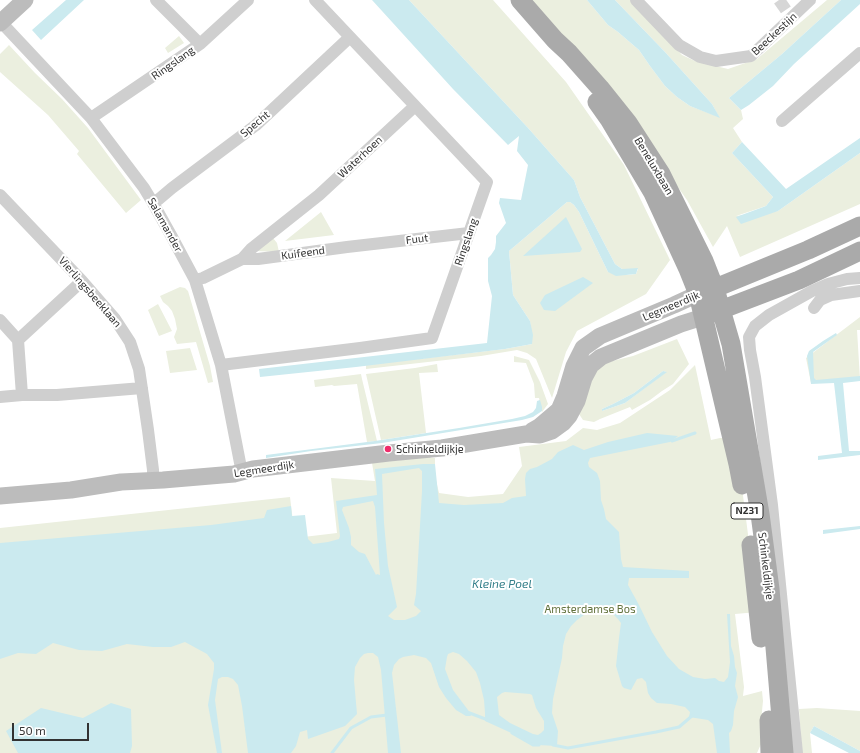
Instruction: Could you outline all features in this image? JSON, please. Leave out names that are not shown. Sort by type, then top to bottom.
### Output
[{"type":"main road","name":"Beneluxbaan","points":[[520,0],[600,88],[628,123],[661,174],[704,261],[706,291],[704,317]]},
{"type":"main road","name":"Legmeerdijk","points":[[706,291],[808,250],[860,226]]},
{"type":"main road","name":"Legmeerdijk","points":[[704,317],[799,280],[860,251]]},
{"type":"main road","name":"Beneluxbaan","points":[[706,291],[722,310]]},
{"type":"main road","name":"Schinkeldijkje","points":[[722,310],[731,347],[760,514],[770,589],[784,753]]},
{"type":"main road","name":"Schinkeldijkje","points":[[704,317],[738,464],[748,515],[769,709],[770,753]]},
{"type":"street","points":[[0,23],[25,0]]},
{"type":"street","points":[[156,0],[200,44]]},
{"type":"street","name":"Ringslang","points":[[91,118],[200,44],[248,0]]},
{"type":"street","name":"Ringslang","points":[[221,365],[432,338],[487,182],[315,0]]},
{"type":"street","name":"Beeckestijn","points":[[636,0],[679,45],[700,57],[716,61],[751,56],[789,13],[810,0]]},
{"type":"street","name":"Salamander","points":[[0,23],[91,118],[144,188],[153,203],[194,280],[221,365],[242,473]]},
{"type":"street","name":"Specht","points":[[153,203],[256,125],[350,37]]},
{"type":"street","points":[[782,121],[860,53]]},
{"type":"street","name":"Waterhoen","points":[[303,206],[319,195],[415,106]]},
{"type":"street","name":"Vierlingsbeeklaan","points":[[0,195],[82,281],[115,319],[130,342],[139,370],[153,470],[153,480]]},
{"type":"street","name":"Kuifeend","points":[[194,280],[202,278],[242,259],[251,249],[303,206]]},
{"type":"street","name":"Fuut","points":[[365,245],[469,233]]},
{"type":"street","name":"Kuifeend","points":[[242,259],[258,259],[365,245]]},
{"type":"street","name":"Schinkeldijkje","points":[[797,753],[772,505],[749,337],[755,326],[768,315],[812,290],[847,279],[860,278]]},
{"type":"street","points":[[18,340],[82,281]]},
{"type":"street","name":"Legmeerdijk","points":[[526,434],[539,427],[559,410],[574,366],[583,348],[600,336],[706,291]]},
{"type":"street","points":[[814,308],[820,300],[831,295],[860,291]]},
{"type":"street","name":"Legmeerdijk","points":[[0,496],[71,490],[121,482],[234,474],[253,469],[442,448],[526,434],[540,435],[563,424],[577,401],[584,378],[591,365],[601,357],[681,324],[704,317]]},
{"type":"street","points":[[0,320],[18,340],[22,395]]},
{"type":"street","points":[[0,397],[22,395],[57,395],[142,388]]},
{"type":"green space","points":[[409,0],[493,0],[566,82],[624,165],[670,260],[646,294],[577,331],[566,352],[552,398],[536,359],[527,353],[517,350],[481,356],[366,369],[366,365],[505,349],[532,344],[530,321],[513,295],[509,251],[567,202],[574,205],[579,212],[608,272],[627,275],[636,274],[638,269],[622,269],[615,264],[580,197],[574,180],[529,129]]},
{"type":"green space","points":[[527,0],[587,0],[608,25],[639,50],[665,86],[677,97],[690,106],[719,117],[712,104],[615,0],[633,0],[682,55],[695,61],[728,69],[757,59],[827,0],[841,0],[782,54],[729,98],[741,110],[743,119],[733,128],[742,142],[732,153],[773,197],[766,206],[736,216],[778,211],[860,153],[860,204],[740,257],[727,226],[713,247],[687,200],[613,95]]},
{"type":"green space","points":[[179,36],[184,43],[168,53],[165,48]]},
{"type":"green space","points":[[9,45],[88,128],[141,200],[126,213],[77,154],[79,151],[48,115],[0,72],[0,54]]},
{"type":"green space","points":[[321,212],[334,235],[285,241]]},
{"type":"green space","points":[[273,238],[277,243],[279,252],[256,251]]},
{"type":"green space","points":[[180,287],[185,288],[188,291],[210,366],[213,382],[208,383],[196,342],[177,344],[174,337],[177,329],[175,319],[172,311],[163,302],[160,296]]},
{"type":"green space","points":[[158,304],[172,331],[159,336],[148,310]]},
{"type":"green space","points":[[860,317],[860,330],[857,330],[860,379],[811,383],[806,358]]},
{"type":"green space","points":[[677,339],[689,364],[673,384],[632,410],[630,407],[594,422],[583,420],[577,411],[589,377],[604,363],[633,356]],"holes":[[[663,371],[666,372],[625,403],[602,411],[602,409],[634,393]]]},
{"type":"green space","points":[[190,348],[197,370],[170,373],[166,351]]},
{"type":"green space","points":[[514,356],[529,360],[540,382],[548,404],[542,412],[539,398],[535,398],[534,384],[526,363],[514,362]]},
{"type":"green space","points":[[437,364],[438,372],[419,373],[426,433],[381,440],[366,374]]},
{"type":"green space","name":"Amsterdamse Bos","points":[[695,365],[711,440],[728,438],[737,449],[758,612],[735,614],[744,687],[743,696],[762,691],[761,744],[757,753],[0,753],[0,528],[290,497],[295,538],[337,533],[331,478],[375,481],[372,463],[430,457],[435,458],[435,464],[432,464],[439,493],[468,497],[503,494],[522,466],[519,447],[566,441],[583,428],[597,430],[620,423],[670,390]]},
{"type":"green space","points":[[361,374],[377,441],[367,442],[357,384],[315,387],[314,380]]},
{"type":"green space","points":[[817,708],[860,711],[860,751],[814,726],[810,733],[812,753],[802,753],[799,709]]},
{"type":"water","points":[[66,0],[84,0],[41,40],[32,30]]},
{"type":"water","points":[[372,0],[409,0],[529,129],[574,180],[580,197],[615,264],[622,269],[638,268],[636,274],[616,276],[608,272],[579,212],[574,205],[567,202],[509,251],[513,295],[530,321],[533,335],[532,344],[505,349],[260,377],[259,369],[487,343],[492,296],[488,281],[488,258],[495,249],[496,236],[506,223],[499,203],[500,198],[521,200],[528,165],[517,151],[519,136],[508,145],[453,89]]},
{"type":"water","points":[[587,0],[615,0],[712,104],[720,118],[690,106],[677,97],[665,86],[639,50],[608,25]]},
{"type":"water","points":[[841,0],[860,0],[860,4],[794,64],[773,86],[741,110],[729,98],[782,54]]},
{"type":"water","points":[[860,138],[860,153],[778,211],[741,224],[736,217],[766,206],[773,197],[732,153],[742,142],[786,189]]},
{"type":"water","points":[[566,217],[582,249],[580,252],[523,256]]},
{"type":"water","points":[[583,277],[593,283],[555,311],[544,310],[540,303],[545,295]]},
{"type":"water","points":[[836,333],[837,335],[813,352],[814,378],[816,380],[860,376],[860,381],[843,383],[849,451],[860,451],[860,455],[818,460],[818,456],[842,453],[834,383],[811,384],[807,356],[809,351]]},
{"type":"water","points":[[663,371],[667,372],[625,403],[602,411],[602,409],[634,393]]},
{"type":"water","points":[[540,400],[542,411],[533,417],[522,420],[382,443],[266,458],[266,455],[375,441],[512,419],[525,416],[533,412],[536,408],[537,401]]},
{"type":"water","name":"Kleine Poel","points":[[647,433],[678,436],[670,442],[590,458],[588,463],[589,467],[597,473],[600,481],[601,500],[606,519],[619,532],[623,567],[689,571],[689,578],[629,578],[628,585],[652,632],[667,656],[679,669],[693,677],[705,679],[715,678],[724,682],[728,677],[730,662],[727,614],[730,614],[731,646],[737,673],[735,686],[738,697],[734,711],[733,725],[729,733],[730,753],[717,753],[713,724],[708,720],[689,717],[690,712],[685,707],[657,703],[648,693],[646,682],[642,678],[637,679],[631,690],[622,686],[616,666],[621,623],[612,613],[593,612],[584,615],[571,626],[566,634],[553,699],[552,713],[558,731],[557,746],[530,743],[485,721],[484,700],[476,672],[459,654],[453,652],[448,654],[445,669],[453,690],[471,716],[466,716],[456,710],[446,698],[439,687],[431,663],[426,658],[414,655],[403,657],[394,665],[392,673],[401,753],[388,753],[381,670],[378,657],[373,653],[364,654],[355,667],[354,680],[357,714],[345,726],[308,739],[307,730],[300,732],[296,746],[291,753],[248,753],[238,685],[233,679],[222,677],[218,679],[215,700],[222,753],[217,753],[208,705],[214,663],[207,654],[185,642],[171,647],[153,647],[127,644],[102,651],[79,650],[53,643],[36,654],[18,653],[0,659],[0,543],[211,525],[264,518],[267,510],[291,506],[292,516],[305,515],[308,539],[313,544],[328,542],[339,539],[340,536],[336,501],[377,495],[375,469],[435,464],[439,503],[464,505],[503,503],[512,498],[526,496],[526,473],[530,469],[552,459],[558,452],[573,445],[584,450],[608,442]],"holes":[[[419,468],[422,471],[416,594],[414,605],[421,611],[416,616],[405,620],[394,620],[388,616],[397,607],[388,566],[382,474]],[[373,501],[375,507],[380,575],[376,575],[365,554],[359,552],[351,545],[349,528],[342,510],[343,507]],[[502,693],[532,695],[536,708],[544,721],[544,730],[538,735],[533,734],[510,723],[499,715],[497,697]]]},
{"type":"water","points":[[860,526],[860,529],[823,534],[823,530]]},
{"type":"water","points":[[111,703],[131,709],[132,746],[130,753],[18,753],[6,731],[41,708],[83,718]]},
{"type":"water","points":[[814,726],[860,751],[860,753],[849,753],[810,733]]},
{"type":"waterway","points":[[672,441],[695,433]]},
{"type":"waterway","points":[[467,712],[488,720]]},
{"type":"waterway","points":[[332,753],[351,728],[371,717],[387,715]]},
{"type":"waterway","points":[[553,745],[568,748],[656,732],[679,727],[693,715]]},
{"type":"waterway","points":[[512,733],[533,745],[539,745]]},
{"type":"tunnel","points":[[779,0],[786,10]]},
{"type":"place","name":"Schinkeldijkje","points":[[388,449]]}]
